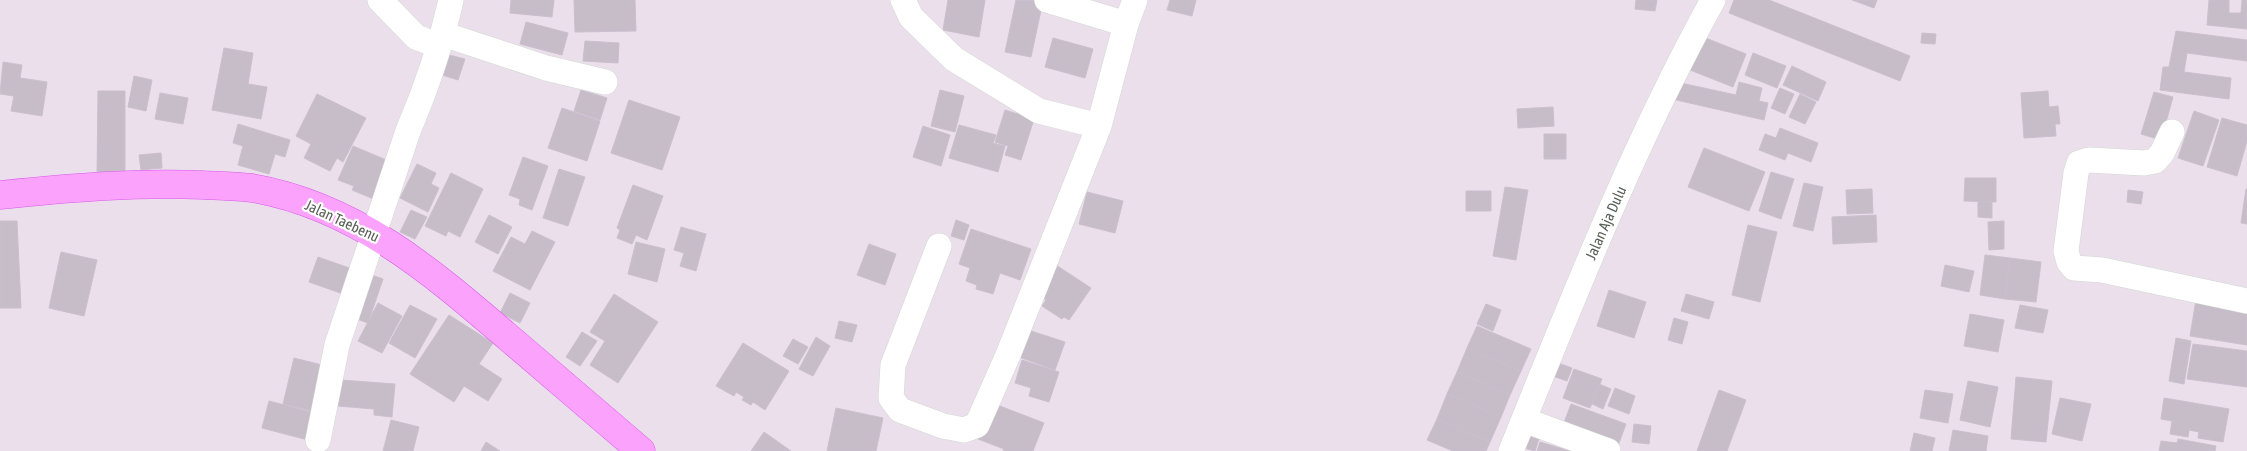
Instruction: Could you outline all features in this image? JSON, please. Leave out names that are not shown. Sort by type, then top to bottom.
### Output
[{"type":"main road","name":"Jalan Taebenu","points":[[0,195],[88,186],[159,183],[250,188],[290,198],[373,233],[436,276],[641,451]]},
{"type":"street","points":[[380,0],[416,37],[441,40],[605,82]]},
{"type":"street","points":[[318,440],[337,345],[373,233],[441,40],[451,0]]},
{"type":"street","points":[[903,0],[911,18],[954,59],[1039,110],[1099,126]]},
{"type":"street","points":[[1047,0],[1126,24]]},
{"type":"street","points":[[939,246],[893,365],[891,398],[900,410],[942,426],[964,430],[977,425],[1008,355],[1099,126],[1126,24],[1135,0]]},
{"type":"street","name":"Jalan Aja Dulu","points":[[1511,451],[1584,271],[1652,116],[1713,0]]},
{"type":"street","points":[[2172,132],[2155,161],[2144,163],[2089,160],[2080,164],[2076,174],[2066,251],[2069,262],[2074,268],[2102,270],[2247,301]]},
{"type":"street","points":[[1524,420],[1608,451]]},
{"type":"building","points":[[511,0],[554,0],[552,17],[510,13]]},
{"type":"building","points":[[574,0],[635,0],[636,31],[575,32]]},
{"type":"building","points":[[948,0],[985,0],[979,37],[943,30]]},
{"type":"building","points":[[1016,0],[1043,1],[1031,57],[1005,52]]},
{"type":"building","points":[[1170,0],[1196,0],[1192,16],[1167,10]]},
{"type":"building","points":[[1636,0],[1657,0],[1655,11],[1635,9]]},
{"type":"building","points":[[1734,0],[1769,0],[1910,56],[1900,81],[1729,13]]},
{"type":"building","points":[[1852,0],[1877,0],[1874,8]]},
{"type":"building","points":[[2209,0],[2229,0],[2229,13],[2241,13],[2242,0],[2247,0],[2247,29],[2207,25]]},
{"type":"building","points":[[526,22],[568,33],[562,55],[520,44]]},
{"type":"building","points":[[2176,31],[2247,40],[2247,61],[2187,53],[2184,72],[2231,78],[2229,99],[2160,90],[2163,67],[2169,67]]},
{"type":"building","points":[[1922,33],[1936,34],[1935,44],[1921,43]]},
{"type":"building","points":[[1698,35],[1746,54],[1733,87],[1685,68]]},
{"type":"building","points":[[1053,38],[1093,49],[1085,78],[1045,67]]},
{"type":"building","points":[[585,41],[619,43],[618,63],[583,61]]},
{"type":"building","points":[[224,48],[253,53],[248,84],[267,87],[261,119],[212,110]]},
{"type":"building","points":[[1753,53],[1786,66],[1777,88],[1745,75]]},
{"type":"building","points":[[445,54],[465,59],[458,80],[439,74]]},
{"type":"building","points":[[3,62],[22,65],[20,78],[47,82],[42,116],[11,111],[14,96],[0,94]]},
{"type":"building","points":[[1792,66],[1826,82],[1818,101],[1783,85]]},
{"type":"building","points":[[134,76],[152,80],[146,111],[128,107]]},
{"type":"building","points":[[1676,82],[1736,95],[1739,82],[1762,88],[1759,101],[1768,103],[1764,120],[1672,99]]},
{"type":"building","points":[[1780,88],[1794,94],[1785,114],[1771,108]]},
{"type":"building","points":[[581,90],[607,98],[600,120],[574,111]]},
{"type":"building","points":[[940,90],[964,96],[955,132],[931,126]]},
{"type":"building","points":[[98,91],[125,91],[125,175],[97,175]]},
{"type":"building","points":[[2048,91],[2049,107],[2058,106],[2060,124],[2055,124],[2056,136],[2024,138],[2021,93]]},
{"type":"building","points":[[2154,92],[2173,97],[2161,140],[2141,134]]},
{"type":"building","points":[[160,93],[188,98],[183,124],[155,119]]},
{"type":"building","points":[[317,94],[366,118],[343,162],[337,158],[330,171],[304,158],[311,144],[296,136]]},
{"type":"building","points":[[1800,94],[1816,102],[1805,124],[1789,117]]},
{"type":"building","points":[[629,100],[680,117],[662,170],[611,153]]},
{"type":"building","points":[[1553,107],[1554,126],[1518,128],[1517,109]]},
{"type":"building","points":[[562,108],[600,121],[587,161],[548,148]]},
{"type":"building","points":[[1005,110],[1034,119],[1021,160],[1005,155],[1008,146],[995,142]]},
{"type":"building","points":[[2194,111],[2219,120],[2203,166],[2178,158]]},
{"type":"building","points":[[2222,118],[2247,125],[2247,141],[2237,176],[2207,167]]},
{"type":"building","points":[[238,124],[290,140],[285,157],[275,154],[269,174],[238,165],[243,146],[233,143]]},
{"type":"building","points":[[959,125],[996,135],[993,143],[1005,146],[998,172],[949,158]]},
{"type":"building","points":[[923,126],[950,135],[941,166],[913,157]]},
{"type":"building","points":[[1780,128],[1818,143],[1811,162],[1788,153],[1785,160],[1759,150],[1765,134],[1776,138]]},
{"type":"building","points":[[1544,134],[1566,134],[1566,159],[1544,159]]},
{"type":"building","points":[[353,146],[391,162],[376,200],[352,190],[354,186],[338,180]]},
{"type":"building","points":[[1704,148],[1765,172],[1749,211],[1688,187]]},
{"type":"building","points":[[161,153],[162,168],[141,170],[139,155]]},
{"type":"building","points":[[523,157],[548,166],[532,210],[519,205],[520,199],[509,195]]},
{"type":"building","points":[[417,164],[436,173],[431,184],[439,188],[428,212],[400,198]]},
{"type":"building","points":[[559,169],[585,177],[568,226],[543,218]]},
{"type":"building","points":[[1771,172],[1794,179],[1781,219],[1759,211]]},
{"type":"building","points":[[451,173],[483,189],[460,237],[448,231],[446,236],[425,226]]},
{"type":"building","points":[[1965,178],[1996,178],[1996,202],[1964,201]]},
{"type":"building","points":[[1804,183],[1823,187],[1813,231],[1793,226]]},
{"type":"building","points":[[633,185],[663,196],[647,240],[636,235],[632,244],[617,238],[620,230],[617,228]]},
{"type":"building","points":[[1505,187],[1528,190],[1516,260],[1493,256]]},
{"type":"building","points":[[1872,189],[1873,213],[1847,214],[1846,190]]},
{"type":"building","points":[[2247,189],[2247,224],[2241,223]]},
{"type":"building","points":[[2128,190],[2143,192],[2141,204],[2127,202]]},
{"type":"building","points":[[1466,191],[1491,191],[1491,211],[1466,211]]},
{"type":"building","points":[[1087,192],[1123,201],[1115,233],[1079,224]]},
{"type":"building","points":[[1978,201],[1992,202],[1992,218],[1978,217]]},
{"type":"building","points":[[411,210],[427,217],[415,239],[400,232]]},
{"type":"building","points":[[489,215],[512,227],[498,254],[475,242]]},
{"type":"building","points":[[1876,215],[1877,242],[1833,244],[1832,217]]},
{"type":"building","points":[[956,220],[969,225],[964,240],[951,236]]},
{"type":"building","points":[[0,221],[17,221],[21,308],[0,308]]},
{"type":"building","points":[[2004,221],[2004,249],[1989,250],[1988,222]]},
{"type":"building","points":[[1748,225],[1777,232],[1760,302],[1732,295]]},
{"type":"building","points":[[681,227],[706,234],[696,271],[680,266],[684,253],[674,250]]},
{"type":"building","points":[[971,229],[1031,249],[1020,280],[1000,273],[993,294],[976,289],[977,285],[966,281],[970,268],[959,264]]},
{"type":"building","points":[[532,231],[555,242],[530,290],[493,271],[511,237],[525,244]]},
{"type":"building","points":[[636,242],[665,249],[657,282],[628,274]]},
{"type":"building","points":[[869,244],[896,254],[885,285],[857,275]]},
{"type":"building","points":[[61,252],[97,260],[84,316],[49,308]]},
{"type":"building","points":[[1985,255],[2010,258],[2005,299],[1980,295]]},
{"type":"building","points":[[318,257],[355,270],[346,295],[309,282]]},
{"type":"building","points":[[2010,258],[2041,262],[2036,302],[2005,299]]},
{"type":"building","points":[[1056,265],[1091,288],[1069,320],[1064,317],[1062,319],[1042,306],[1046,300],[1036,294]]},
{"type":"building","points":[[1945,265],[1974,271],[1969,292],[1941,286]]},
{"type":"building","points":[[366,273],[383,279],[368,323],[351,317]]},
{"type":"building","points":[[1609,290],[1646,302],[1634,338],[1597,326]]},
{"type":"building","points":[[510,293],[530,303],[520,323],[500,313]]},
{"type":"building","points":[[614,294],[658,322],[618,383],[590,365],[605,341],[590,332]]},
{"type":"building","points":[[1686,294],[1714,302],[1709,319],[1681,311]]},
{"type":"building","points":[[2197,294],[2247,308],[2247,345],[2190,336]]},
{"type":"building","points":[[378,303],[402,316],[382,353],[358,341]]},
{"type":"building","points":[[1486,304],[1501,310],[1493,331],[1477,324]]},
{"type":"building","points":[[410,305],[437,319],[415,358],[389,343]]},
{"type":"building","points":[[2020,305],[2048,310],[2043,333],[2015,328]]},
{"type":"building","points":[[1970,314],[2004,320],[1998,352],[1964,346]]},
{"type":"building","points":[[449,315],[493,343],[479,364],[502,379],[488,401],[464,386],[454,402],[410,374]]},
{"type":"building","points":[[1674,318],[1688,322],[1682,344],[1668,340]]},
{"type":"building","points":[[839,321],[857,325],[852,342],[835,338]]},
{"type":"building","points":[[1477,326],[1531,349],[1521,371],[1467,348]]},
{"type":"building","points":[[1025,329],[1065,342],[1055,370],[1019,357]]},
{"type":"building","points":[[582,332],[597,341],[580,366],[566,357]]},
{"type":"building","points":[[816,337],[830,346],[813,376],[799,369]]},
{"type":"building","points":[[2176,338],[2191,341],[2184,384],[2169,381]]},
{"type":"building","points":[[793,339],[808,347],[798,364],[783,356]]},
{"type":"building","points":[[743,343],[789,371],[765,410],[753,402],[751,405],[742,400],[744,397],[736,392],[734,396],[716,386]]},
{"type":"building","points":[[2193,344],[2247,351],[2247,387],[2187,379]]},
{"type":"building","points":[[1467,348],[1521,371],[1510,395],[1457,372]]},
{"type":"building","points":[[294,358],[330,367],[316,412],[283,404]]},
{"type":"building","points":[[1022,360],[1059,372],[1049,402],[1029,396],[1031,388],[1015,383]]},
{"type":"building","points":[[1558,363],[1572,368],[1567,381],[1553,376]]},
{"type":"building","points":[[1574,369],[1602,379],[1590,408],[1563,398]]},
{"type":"building","points":[[1457,372],[1510,395],[1501,417],[1447,394]]},
{"type":"building","points":[[2016,377],[2052,381],[2046,442],[2011,439]]},
{"type":"building","points":[[341,380],[395,384],[392,417],[374,415],[374,409],[338,406]]},
{"type":"building","points":[[1968,381],[1998,387],[1990,427],[1960,420]]},
{"type":"building","points":[[1599,384],[1611,389],[1603,409],[1592,404]]},
{"type":"building","points":[[1615,388],[1635,396],[1629,414],[1608,406]]},
{"type":"building","points":[[1719,390],[1746,400],[1727,451],[1697,451]]},
{"type":"building","points":[[1925,390],[1953,394],[1948,423],[1920,418]]},
{"type":"building","points":[[1447,394],[1501,417],[1490,442],[1437,419]]},
{"type":"building","points":[[2060,398],[2091,404],[2082,441],[2052,434]]},
{"type":"building","points":[[2164,398],[2229,409],[2223,442],[2198,438],[2199,432],[2189,430],[2188,437],[2170,434],[2172,421],[2161,419]]},
{"type":"building","points":[[269,401],[319,414],[312,441],[262,428]]},
{"type":"building","points":[[992,403],[1044,423],[1033,451],[1003,451],[1004,449],[978,439]]},
{"type":"building","points":[[1571,404],[1626,424],[1616,451],[1561,431]]},
{"type":"building","points":[[836,408],[883,418],[876,451],[827,451]]},
{"type":"building","points":[[1437,419],[1490,442],[1486,451],[1453,451],[1427,440]]},
{"type":"building","points":[[391,420],[419,427],[413,451],[383,451]]},
{"type":"building","points":[[1634,424],[1651,426],[1649,444],[1632,442]]},
{"type":"building","points":[[1953,430],[1988,436],[1986,451],[1949,451]]},
{"type":"building","points":[[764,432],[791,451],[751,451]]},
{"type":"building","points":[[1914,433],[1935,438],[1932,451],[1910,451]]},
{"type":"building","points":[[1525,434],[1539,439],[1535,451],[1520,447]]},
{"type":"building","points":[[2178,439],[2216,446],[2215,451],[2159,451],[2161,441],[2177,443]]},
{"type":"building","points":[[486,442],[500,451],[481,451]]},
{"type":"building","points":[[1540,442],[1570,451],[1537,451]]}]
